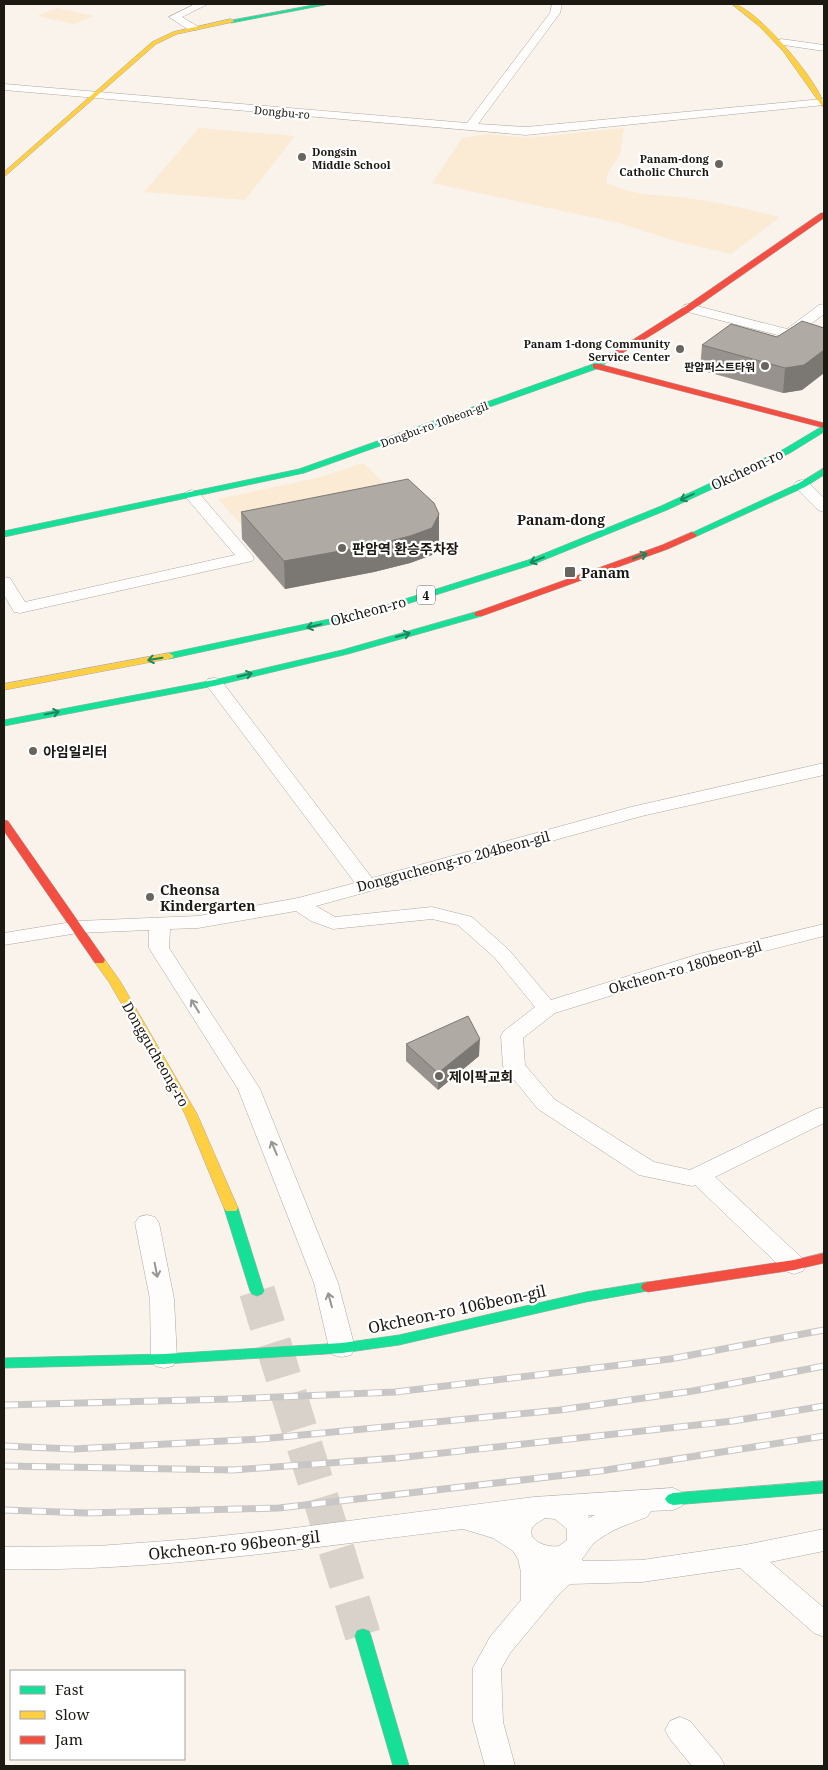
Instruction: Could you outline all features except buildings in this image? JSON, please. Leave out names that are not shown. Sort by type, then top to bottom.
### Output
[{"type":"main road","points":[[4,175],[154,43],[175,33],[193,28],[326,4]]},
{"type":"main road","points":[[735,4],[764,24],[781,42],[823,104]]},
{"type":"main road","name":"Dongbu-ro 10beon-gil","points":[[4,534],[301,471],[596,366],[689,308],[824,215]]},
{"type":"main road","points":[[596,366],[824,428]]},
{"type":"main road","name":"Okcheon-ro","points":[[4,687],[215,648],[369,613],[512,568],[664,508],[787,450],[824,428]]},
{"type":"main road","points":[[4,722],[214,683],[345,652],[492,610],[665,547],[802,485],[824,471]]},
{"type":"main road","name":"Donggucheong-ro","points":[[7,834],[78,927],[114,981],[191,1114],[231,1209],[257,1291]]},
{"type":"main road","name":"Okcheon-ro 106beon-gil","points":[[4,1363],[164,1359],[342,1348],[399,1340],[586,1297],[794,1265],[824,1258]]},
{"type":"main road","points":[[673,1499],[824,1487]]},
{"type":"main road","points":[[363,1636],[401,1766]]},
{"type":"street","points":[[193,28],[174,18],[203,4]]},
{"type":"street","points":[[470,127],[555,13],[558,4]]},
{"type":"street","points":[[781,42],[824,48]]},
{"type":"street","name":"Dongbu-ro","points":[[4,87],[526,131],[823,104]]},
{"type":"street","points":[[689,308],[789,334],[824,308]]},
{"type":"street","points":[[802,485],[824,506]]},
{"type":"street","points":[[4,582],[20,608],[246,558],[192,495]]},
{"type":"street","points":[[214,683],[366,884]]},
{"type":"street","name":"Donggucheong-ro 204beon-gil","points":[[4,939],[78,927],[198,922],[300,904],[366,884],[638,811],[823,770]]},
{"type":"street","points":[[300,904],[318,917],[333,923],[432,913],[465,922],[502,954],[547,1008],[512,1036],[514,1066],[546,1104],[647,1169],[692,1178],[824,1114]]},
{"type":"street","points":[[160,923],[159,948],[249,1089],[326,1284],[342,1348]]},
{"type":"street","name":"Okcheon-ro 180beon-gil","points":[[547,1008],[706,959],[824,930]]},
{"type":"street","points":[[699,1175],[794,1265]]},
{"type":"street","points":[[147,1223],[162,1299],[164,1359]]},
{"type":"street","points":[[462,1518],[502,1530],[525,1548],[542,1557],[555,1558],[568,1554],[579,1542],[611,1518],[673,1499]]},
{"type":"street","name":"Okcheon-ro 96beon-gil","points":[[4,1558],[170,1554],[545,1508],[673,1499]]},
{"type":"street","points":[[500,1766],[488,1722],[487,1668],[500,1645],[534,1605],[550,1585],[564,1573],[579,1542],[581,1527],[574,1517],[564,1510],[545,1508],[527,1514],[520,1523],[518,1533],[535,1565],[534,1605]]},
{"type":"street","points":[[564,1573],[642,1571],[745,1556],[824,1540]]},
{"type":"street","points":[[745,1556],[824,1624]]},
{"type":"street","points":[[680,1730],[710,1766]]},
{"type":"shaded area","points":[[57,8],[94,16],[74,24],[37,16]]},
{"type":"shaded area","points":[[199,128],[295,136],[245,200],[144,192]]},
{"type":"shaded area","points":[[624,128],[620,154],[607,175],[607,183],[628,191],[682,197],[780,217],[731,254],[675,241],[619,223],[432,183],[462,138],[488,134],[527,138]]},
{"type":"shaded area","points":[[363,463],[399,497],[246,530],[218,499],[317,478]]},
{"type":"tunnel","points":[[257,1291],[363,1636]]},
{"type":"railway","points":[[4,1405],[231,1399],[395,1392],[670,1359],[824,1330]]},
{"type":"railway","points":[[4,1446],[73,1449],[261,1439],[560,1410],[693,1391],[824,1366]]},
{"type":"railway","points":[[4,1466],[233,1470],[397,1458],[733,1421],[824,1406]]},
{"type":"railway","points":[[4,1510],[87,1513],[279,1508],[600,1471],[824,1436]]},
{"type":"traffic: fast","points":[[231,21],[327,4]]},
{"type":"traffic: fast","points":[[4,534],[301,471],[596,366],[613,355]]},
{"type":"traffic: fast","points":[[169,656],[369,613],[531,562],[664,508],[787,451],[824,429]]},
{"type":"traffic: fast","points":[[692,535],[802,485],[824,471]]},
{"type":"traffic: fast","points":[[4,723],[214,683],[345,652],[479,614]]},
{"type":"traffic: fast","points":[[231,1208],[257,1291]]},
{"type":"traffic: fast","points":[[4,1363],[164,1359],[342,1348],[399,1340],[586,1297],[648,1287]]},
{"type":"traffic: fast","points":[[673,1499],[824,1487]]},
{"type":"traffic: fast","points":[[363,1636],[401,1766]]},
{"type":"traffic: slow","points":[[735,4],[774,37],[805,76],[824,105]]},
{"type":"traffic: slow","points":[[4,175],[154,43],[175,33],[231,21]]},
{"type":"traffic: slow","points":[[4,687],[169,656]]},
{"type":"traffic: slow","points":[[99,960],[114,981],[191,1114],[231,1208]]},
{"type":"traffic: jam","points":[[613,355],[689,308],[824,215]]},
{"type":"traffic: jam","points":[[596,366],[824,426]]},
{"type":"traffic: jam","points":[[479,614],[665,547],[692,535]]},
{"type":"traffic: jam","points":[[4,823],[99,960]]},
{"type":"traffic: jam","points":[[648,1287],[794,1265],[824,1258]]},
{"type":"place","name":"Dongsin Middle School","points":[[302,157]]},
{"type":"place","name":"Panam-dong Catholic Church","points":[[719,164]]},
{"type":"place","name":"Panam 1-dong Community Service Center","points":[[680,349]]},
{"type":"place","name":"판암퍼스트타워","points":[[765,366]]},
{"type":"place","name":"판암역 환승주차장","points":[[342,548]]},
{"type":"place","name":"Panam","points":[[570,572]]},
{"type":"place","name":"아임일리터","points":[[33,751]]},
{"type":"place","name":"Cheonsa Kindergarten","points":[[150,897]]},
{"type":"place","name":"제이팍교회","points":[[439,1076]]},
{"type":"district","name":"Panam-dong","points":[[561,519]]}]
